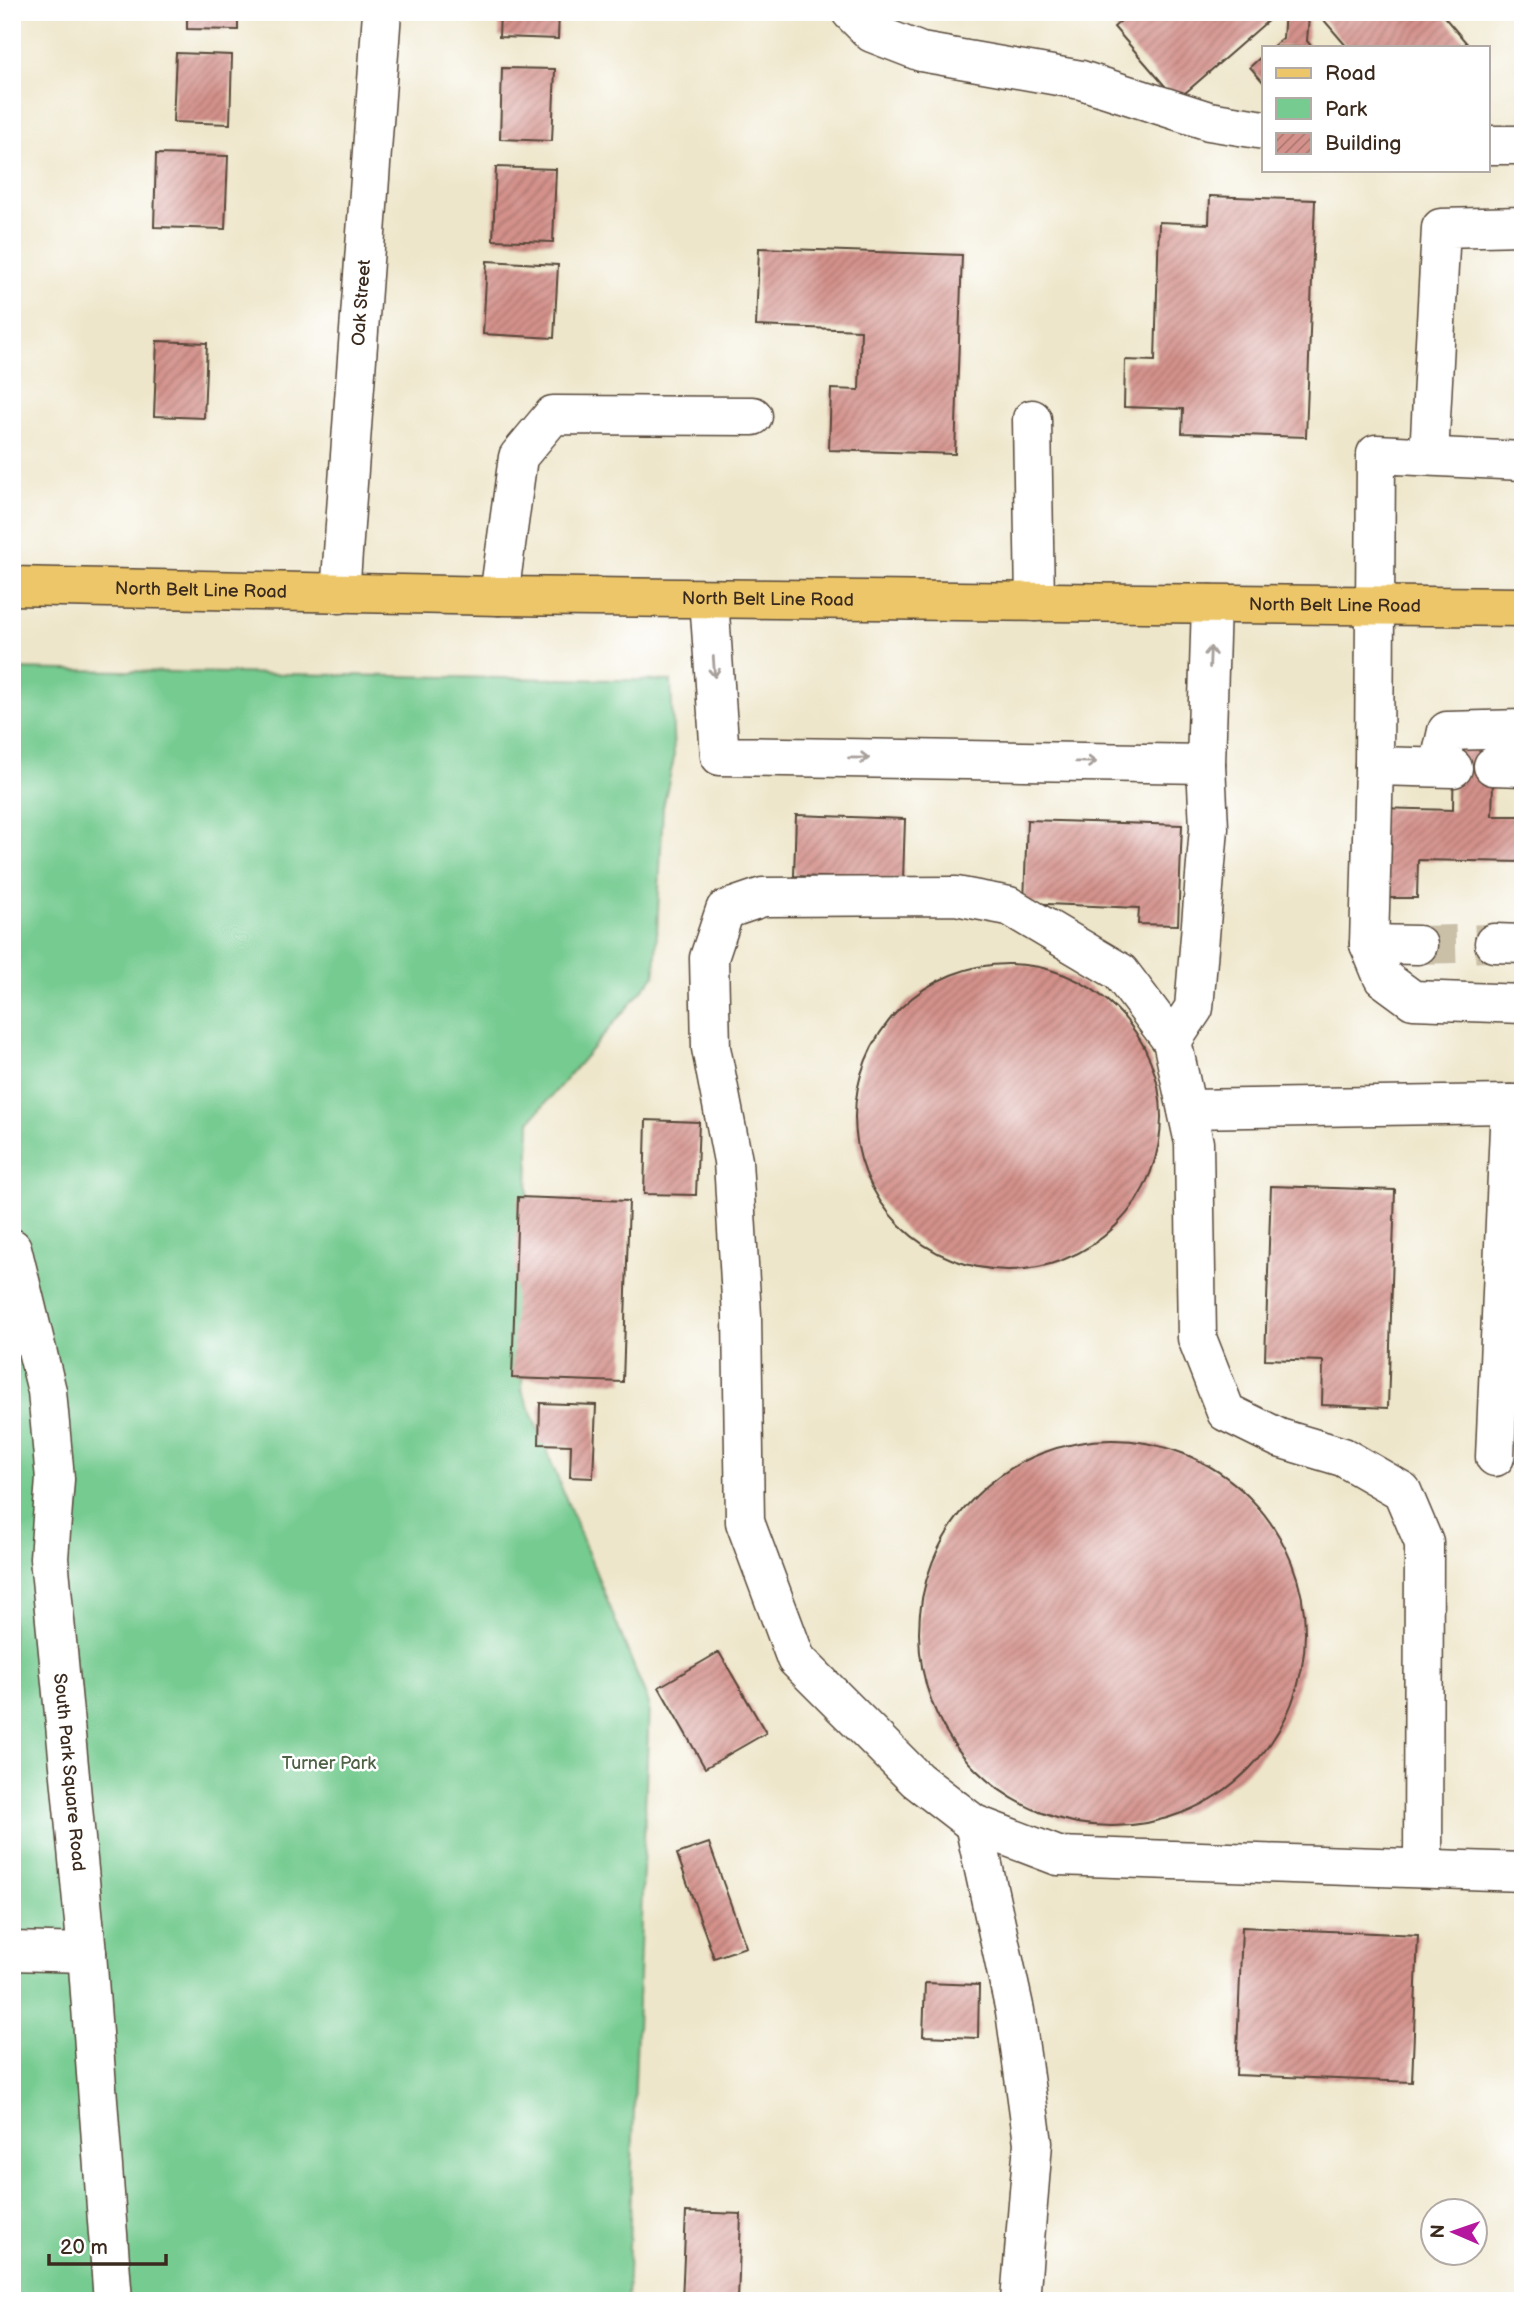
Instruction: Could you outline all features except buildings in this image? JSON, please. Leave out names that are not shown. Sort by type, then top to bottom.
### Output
[{"type":"main road","name":"North Belt Line Road","points":[[12,586],[340,594],[1523,607]]},
{"type":"street","name":"Oak Street","points":[[340,594],[382,12]]},
{"type":"street","points":[[850,12],[872,33],[921,52],[1081,79],[1209,121],[1262,130]]},
{"type":"street","points":[[1490,145],[1523,145]]},
{"type":"street","points":[[1429,456],[1441,228],[1523,226]]},
{"type":"street","points":[[499,596],[518,457],[553,415],[753,416]]},
{"type":"street","points":[[1032,419],[1035,602]]},
{"type":"street","points":[[1523,461],[1376,454],[1374,766],[1369,944],[1383,978],[1413,1000],[1523,1004]]},
{"type":"street","points":[[709,599],[720,756],[1206,764]]},
{"type":"street","points":[[1171,1041],[1194,1008],[1209,828],[1206,764],[1211,604]]},
{"type":"street","points":[[1374,766],[1446,768],[1447,731],[1523,729]]},
{"type":"street","points":[[1423,1868],[1424,1543],[1402,1491],[1343,1457],[1279,1438],[1226,1412],[1197,1338],[1195,1143],[1171,1041],[1120,972],[1009,906],[956,896],[763,897],[724,910],[709,958],[711,1048],[733,1161],[742,1316],[745,1522],[796,1659],[917,1780],[974,1824],[1058,1856],[1423,1868],[1523,1871]]},
{"type":"street","points":[[1369,944],[1418,945]]},
{"type":"street","points":[[1187,1109],[1516,1104],[1495,1457]]},
{"type":"street","name":"South Park Square Road","points":[[12,1248],[47,1391],[55,1479],[49,1558],[87,1953],[113,2301]]},
{"type":"street","points":[[974,1824],[1015,2011],[1033,2143],[1020,2301]]},
{"type":"street","points":[[12,1951],[87,1953]]},
{"type":"green space","name":"Turner Park","points":[[12,669],[671,681],[674,758],[663,807],[655,975],[530,1121],[522,1390],[649,1704],[627,2301],[12,2301]]},
{"type":"tunnel","points":[[1418,945],[1494,943]]}]
